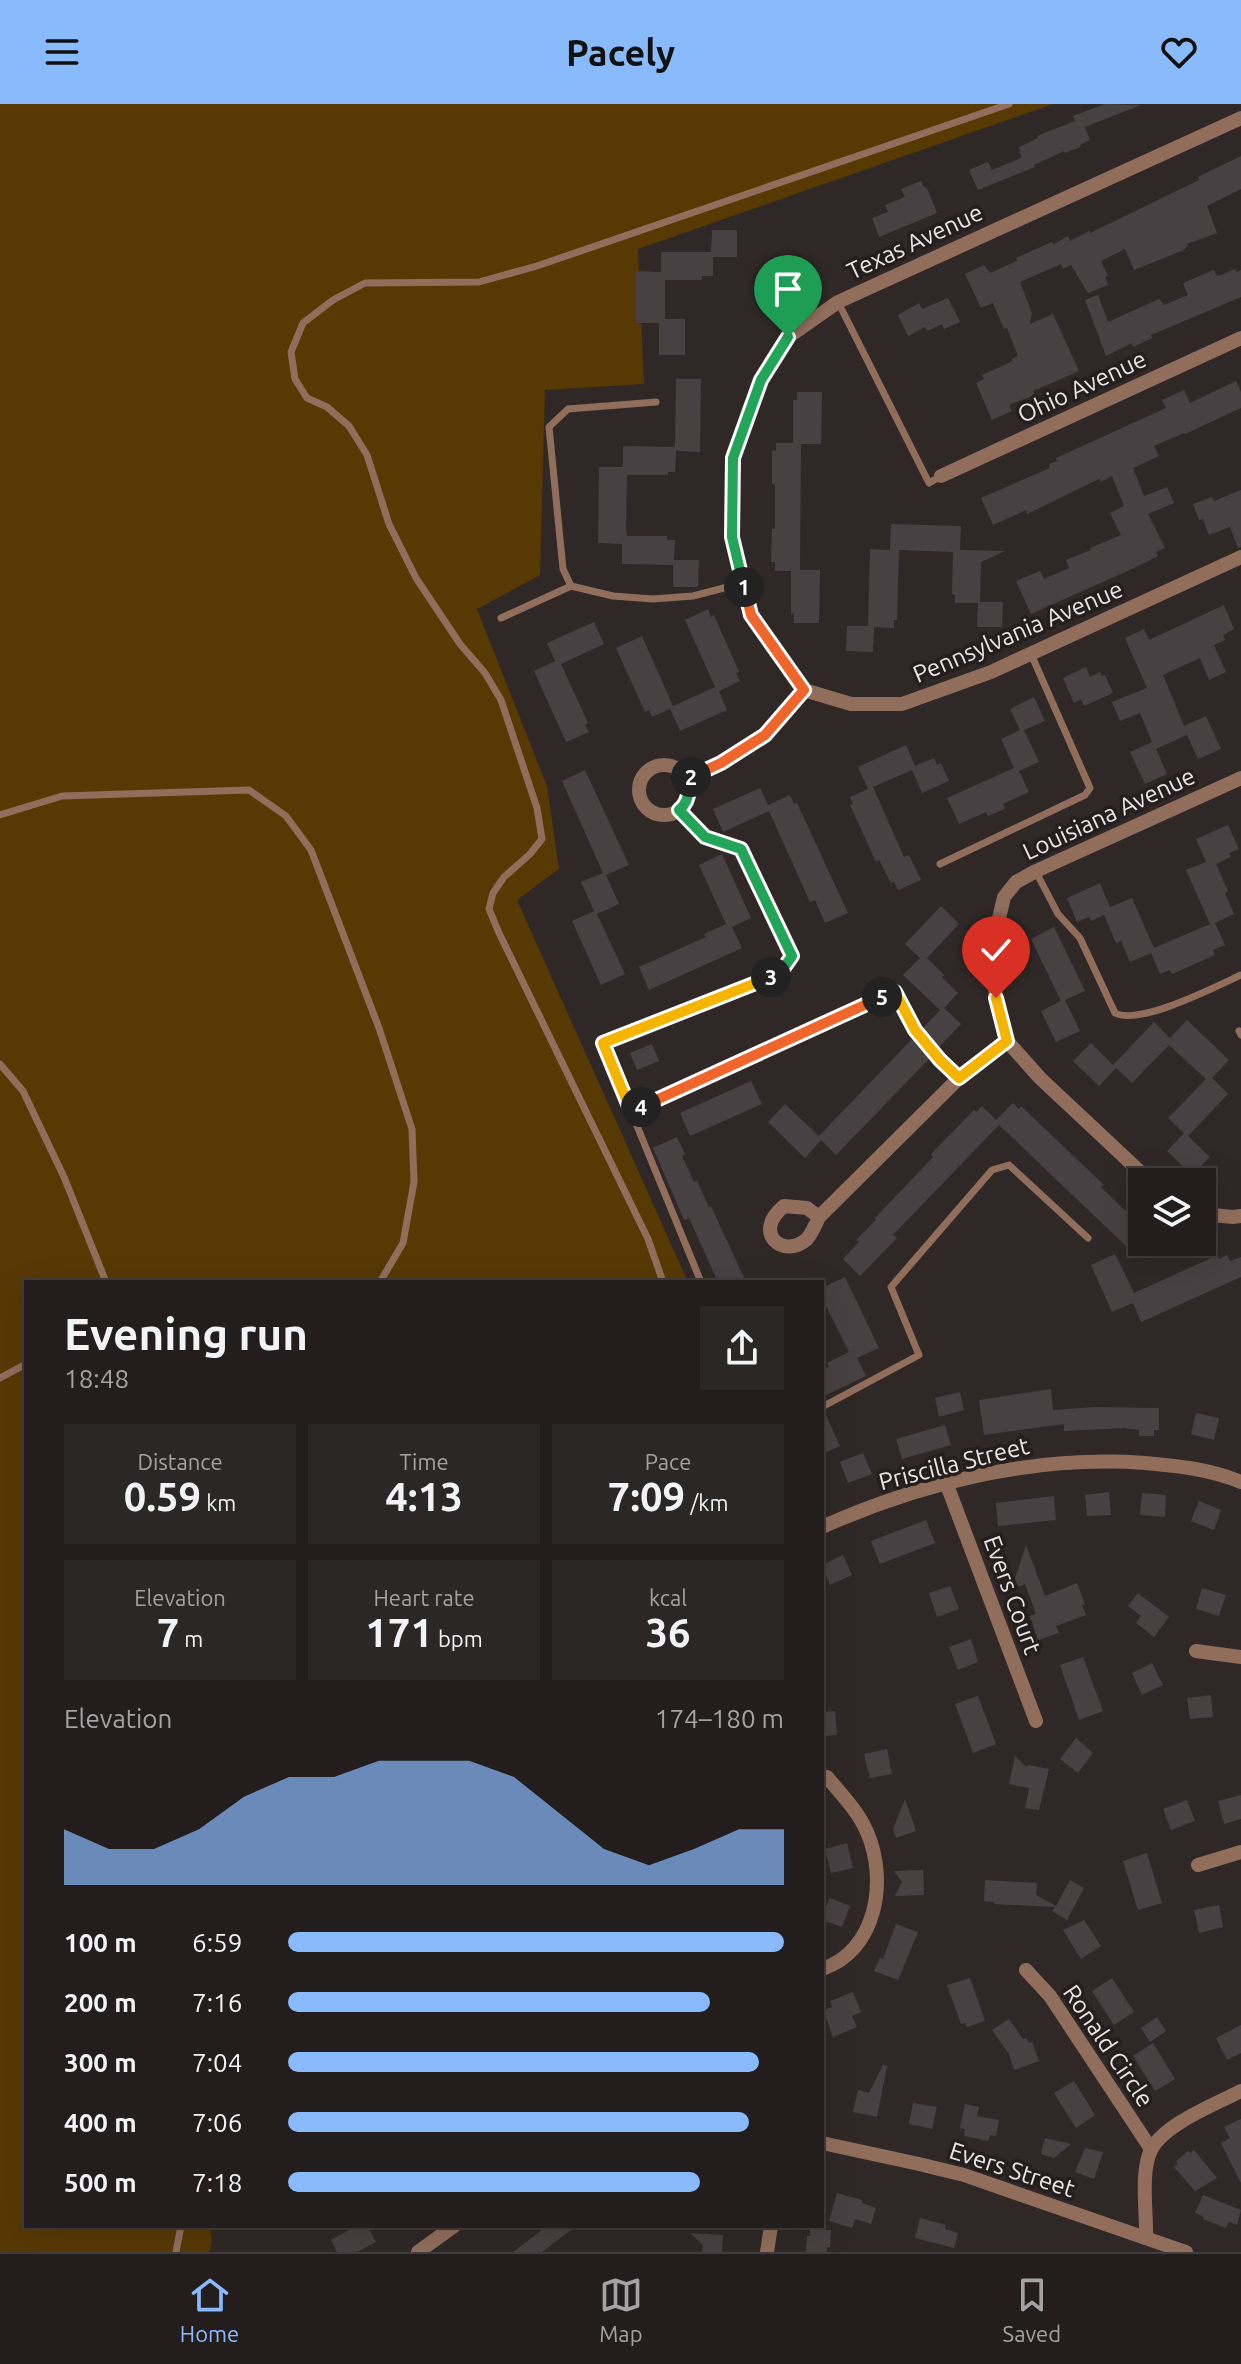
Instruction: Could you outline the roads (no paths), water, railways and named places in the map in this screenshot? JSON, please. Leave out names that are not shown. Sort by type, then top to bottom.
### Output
[{"type":"street","name":"Texas Avenue","points":[[804,690],[751,615],[732,537],[733,458],[761,380],[788,337],[838,302],[1241,118]]},
{"type":"street","name":"Ohio Avenue","points":[[941,476],[1241,338]]},
{"type":"street","name":"Pennsylvania Avenue","points":[[804,690],[851,704],[902,704],[991,672],[1241,557]]},
{"type":"street","points":[[687,779],[721,763],[765,735],[804,690]]},
{"type":"street","points":[[673,766],[687,779],[687,799],[679,810],[664,815],[655,814],[641,800],[640,781],[653,767],[673,766]]},
{"type":"street","name":"Louisiana Avenue","points":[[1007,1041],[996,998],[994,940],[1004,897],[1016,882],[1241,778]]},
{"type":"street","points":[[819,1217],[959,1078],[1007,1041],[1040,1078],[1136,1168]]},
{"type":"street","points":[[1216,1215],[1241,1216]]},
{"type":"street","name":"Priscilla Street","points":[[824,1526],[913,1493],[1002,1471],[1051,1463],[1121,1461],[1181,1466],[1222,1474],[1241,1482]]},
{"type":"street","name":"Evers Court","points":[[947,1485],[1036,1721]]},
{"type":"street","points":[[1196,1651],[1241,1657]]},
{"type":"street","points":[[824,1968],[844,1959],[863,1938],[878,1888],[869,1835],[861,1819],[827,1777]]},
{"type":"street","points":[[1198,1865],[1241,1852]]},
{"type":"street","name":"Ronald Circle","points":[[1026,1970],[1050,1996],[1151,2149]]},
{"type":"street","points":[[1146,2238],[1146,2178],[1151,2149],[1184,2121],[1241,2091]]},
{"type":"street","name":"Evers Street","points":[[824,2143],[964,2175],[1186,2252]]},
{"type":"street","points":[[418,2252],[451,2228]]},
{"type":"street","points":[[767,2252],[771,2228]]},
{"type":"lane","points":[[662,1280],[648,1239],[489,909],[493,893],[504,877],[542,839],[537,808],[501,700],[416,578],[389,524],[367,455],[349,426],[327,407],[307,398],[295,379],[291,352],[303,323],[333,300],[365,283],[479,282],[537,266],[1009,104]]},
{"type":"lane","points":[[838,302],[929,483],[941,476]]},
{"type":"lane","points":[[571,586],[563,569],[549,427],[568,409],[656,402]]},
{"type":"lane","points":[[501,618],[571,586],[613,596],[653,599],[693,596],[743,583]]},
{"type":"lane","points":[[940,864],[1085,795],[1090,788],[1031,654]]},
{"type":"lane","points":[[0,815],[62,796],[249,790],[286,816],[311,850],[379,1028],[412,1129],[414,1182],[403,1243],[381,1280]]},
{"type":"lane","points":[[679,810],[705,837],[741,849],[792,956],[780,973],[603,1043],[700,1280]]},
{"type":"lane","points":[[1036,871],[1058,914],[1080,938],[1115,1013],[1130,1017],[1175,1005],[1241,975]]},
{"type":"lane","points":[[631,1111],[895,992],[915,1030],[959,1078]]},
{"type":"lane","points":[[0,1064],[23,1091],[64,1177],[105,1280]]},
{"type":"lane","points":[[824,1406],[919,1355],[891,1287],[992,1170],[1009,1165],[1088,1238]]},
{"type":"lane","points":[[0,1378],[24,1365]]},
{"type":"lane","points":[[176,2252],[181,2228]]}]
